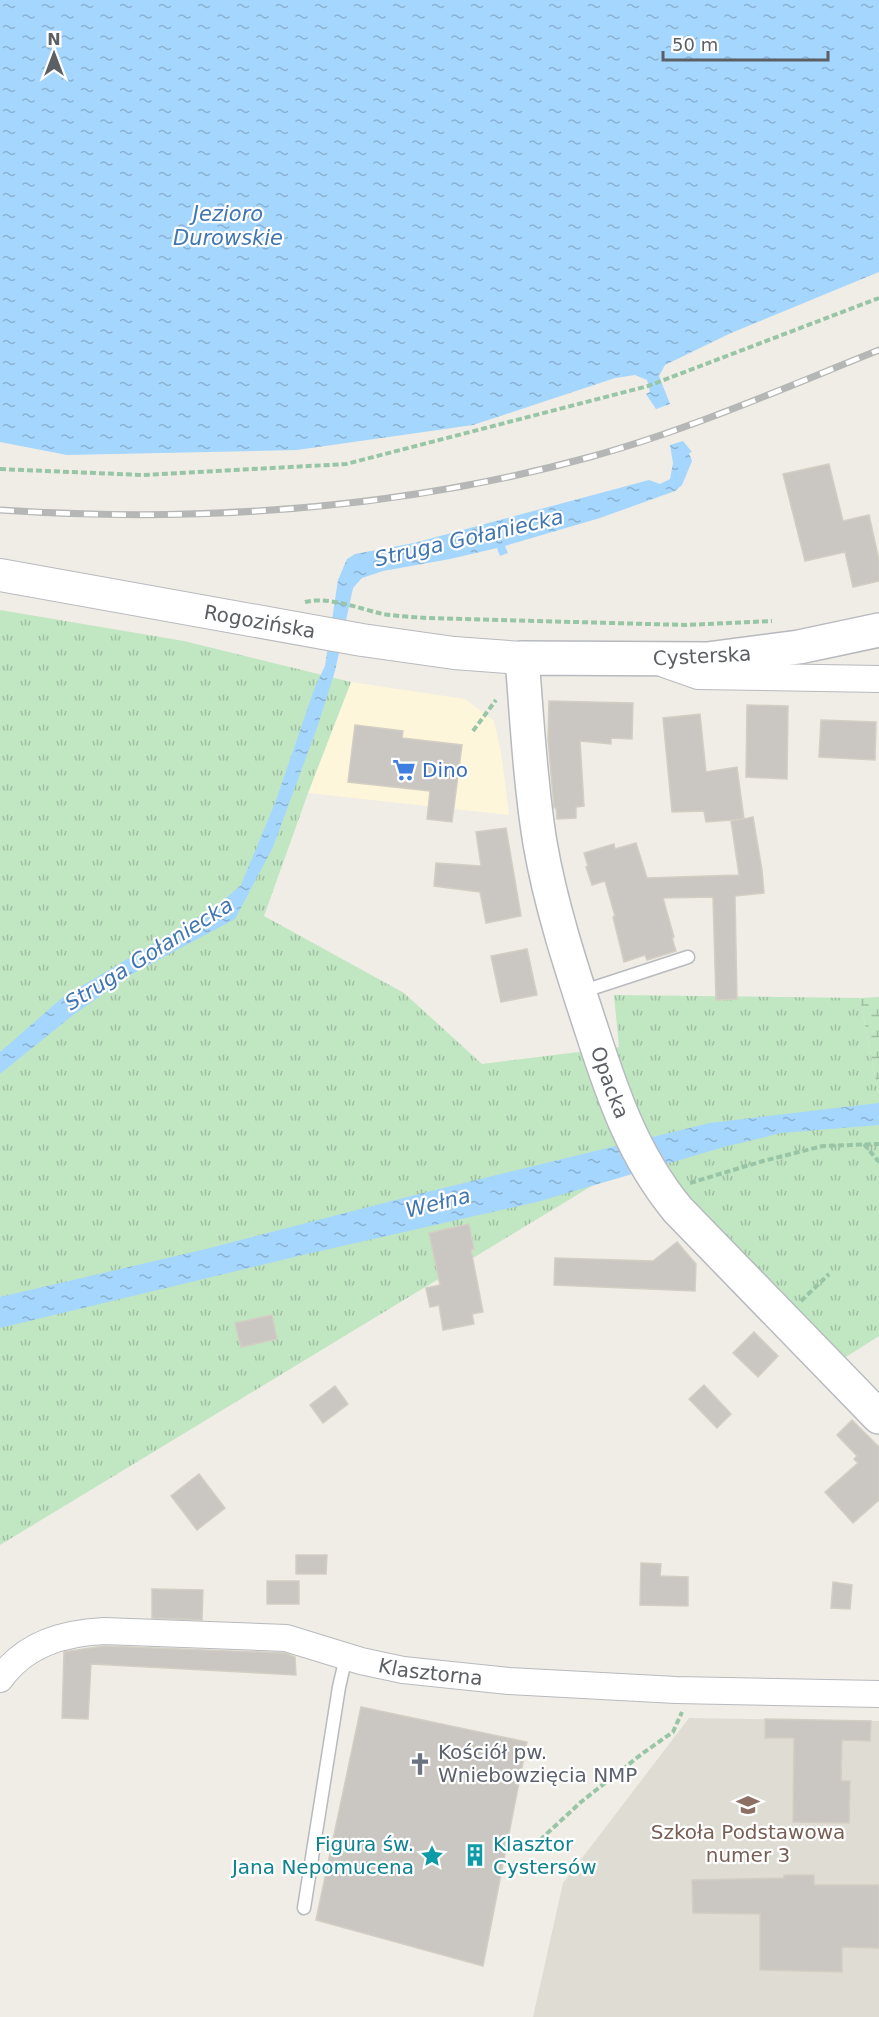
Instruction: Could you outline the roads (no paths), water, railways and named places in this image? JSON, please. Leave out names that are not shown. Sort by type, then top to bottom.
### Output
[{"type":"main road","name":"Cysterska","points":[[522,658],[653,660],[707,658],[799,647],[879,630]]},
{"type":"main road","name":"Opacka","points":[[522,658],[540,843],[555,910],[612,1092],[635,1146],[663,1192],[692,1225],[879,1417]]},
{"type":"street","name":"Rogozińska","points":[[0,575],[362,640],[454,653],[522,658]]},
{"type":"street","points":[[653,660],[698,676],[879,679]]},
{"type":"street","name":"Klasztorna","points":[[0,1679],[24,1654],[37,1645],[59,1637],[104,1631],[286,1638],[346,1657],[403,1670],[585,1686],[879,1694]]},
{"type":"lane","points":[[580,992],[688,957]]},
{"type":"lane","points":[[304,1908],[339,1687],[346,1657]]},
{"type":"water","name":"Jezioro Durowskie","points":[[0,0],[879,0],[879,272],[731,333],[665,365],[659,376],[670,404],[656,409],[646,394],[650,392],[647,380],[635,375],[615,378],[473,425],[297,450],[67,455],[0,442]]},
{"type":"water","name":"Struga Gołaniecka","points":[[683,441],[692,452],[689,453],[692,461],[682,485],[675,491],[600,518],[505,546],[508,553],[500,556],[497,548],[383,571],[362,578],[353,588],[335,671],[318,725],[273,847],[235,919],[132,974],[73,1015],[0,1074],[0,1052],[62,998],[218,905],[241,885],[275,803],[315,687],[325,666],[338,580],[347,559],[355,554],[414,543],[649,480],[660,484],[670,479],[673,463],[670,445]]},
{"type":"water","name":"Wełna","points":[[879,1103],[879,1125],[781,1133],[724,1147],[537,1202],[307,1254],[0,1328],[0,1297],[206,1249],[710,1123]]},
{"type":"railway","points":[[0,510],[149,515],[223,513],[371,500],[444,489],[517,475],[627,446],[736,408],[879,350]]},
{"type":"place","name":"Dino","points":[[404,770]]},
{"type":"place","name":"Kościół pw. Wniebowzięcia NMP","points":[[420,1764]]},
{"type":"place","name":"Szkoła Podstawowa numer 3","points":[[748,1805]]},
{"type":"place","name":"Klasztor Cystersów","points":[[475,1855]]},
{"type":"place","name":"Figura św. Jana Nepomucena","points":[[432,1856]]}]
